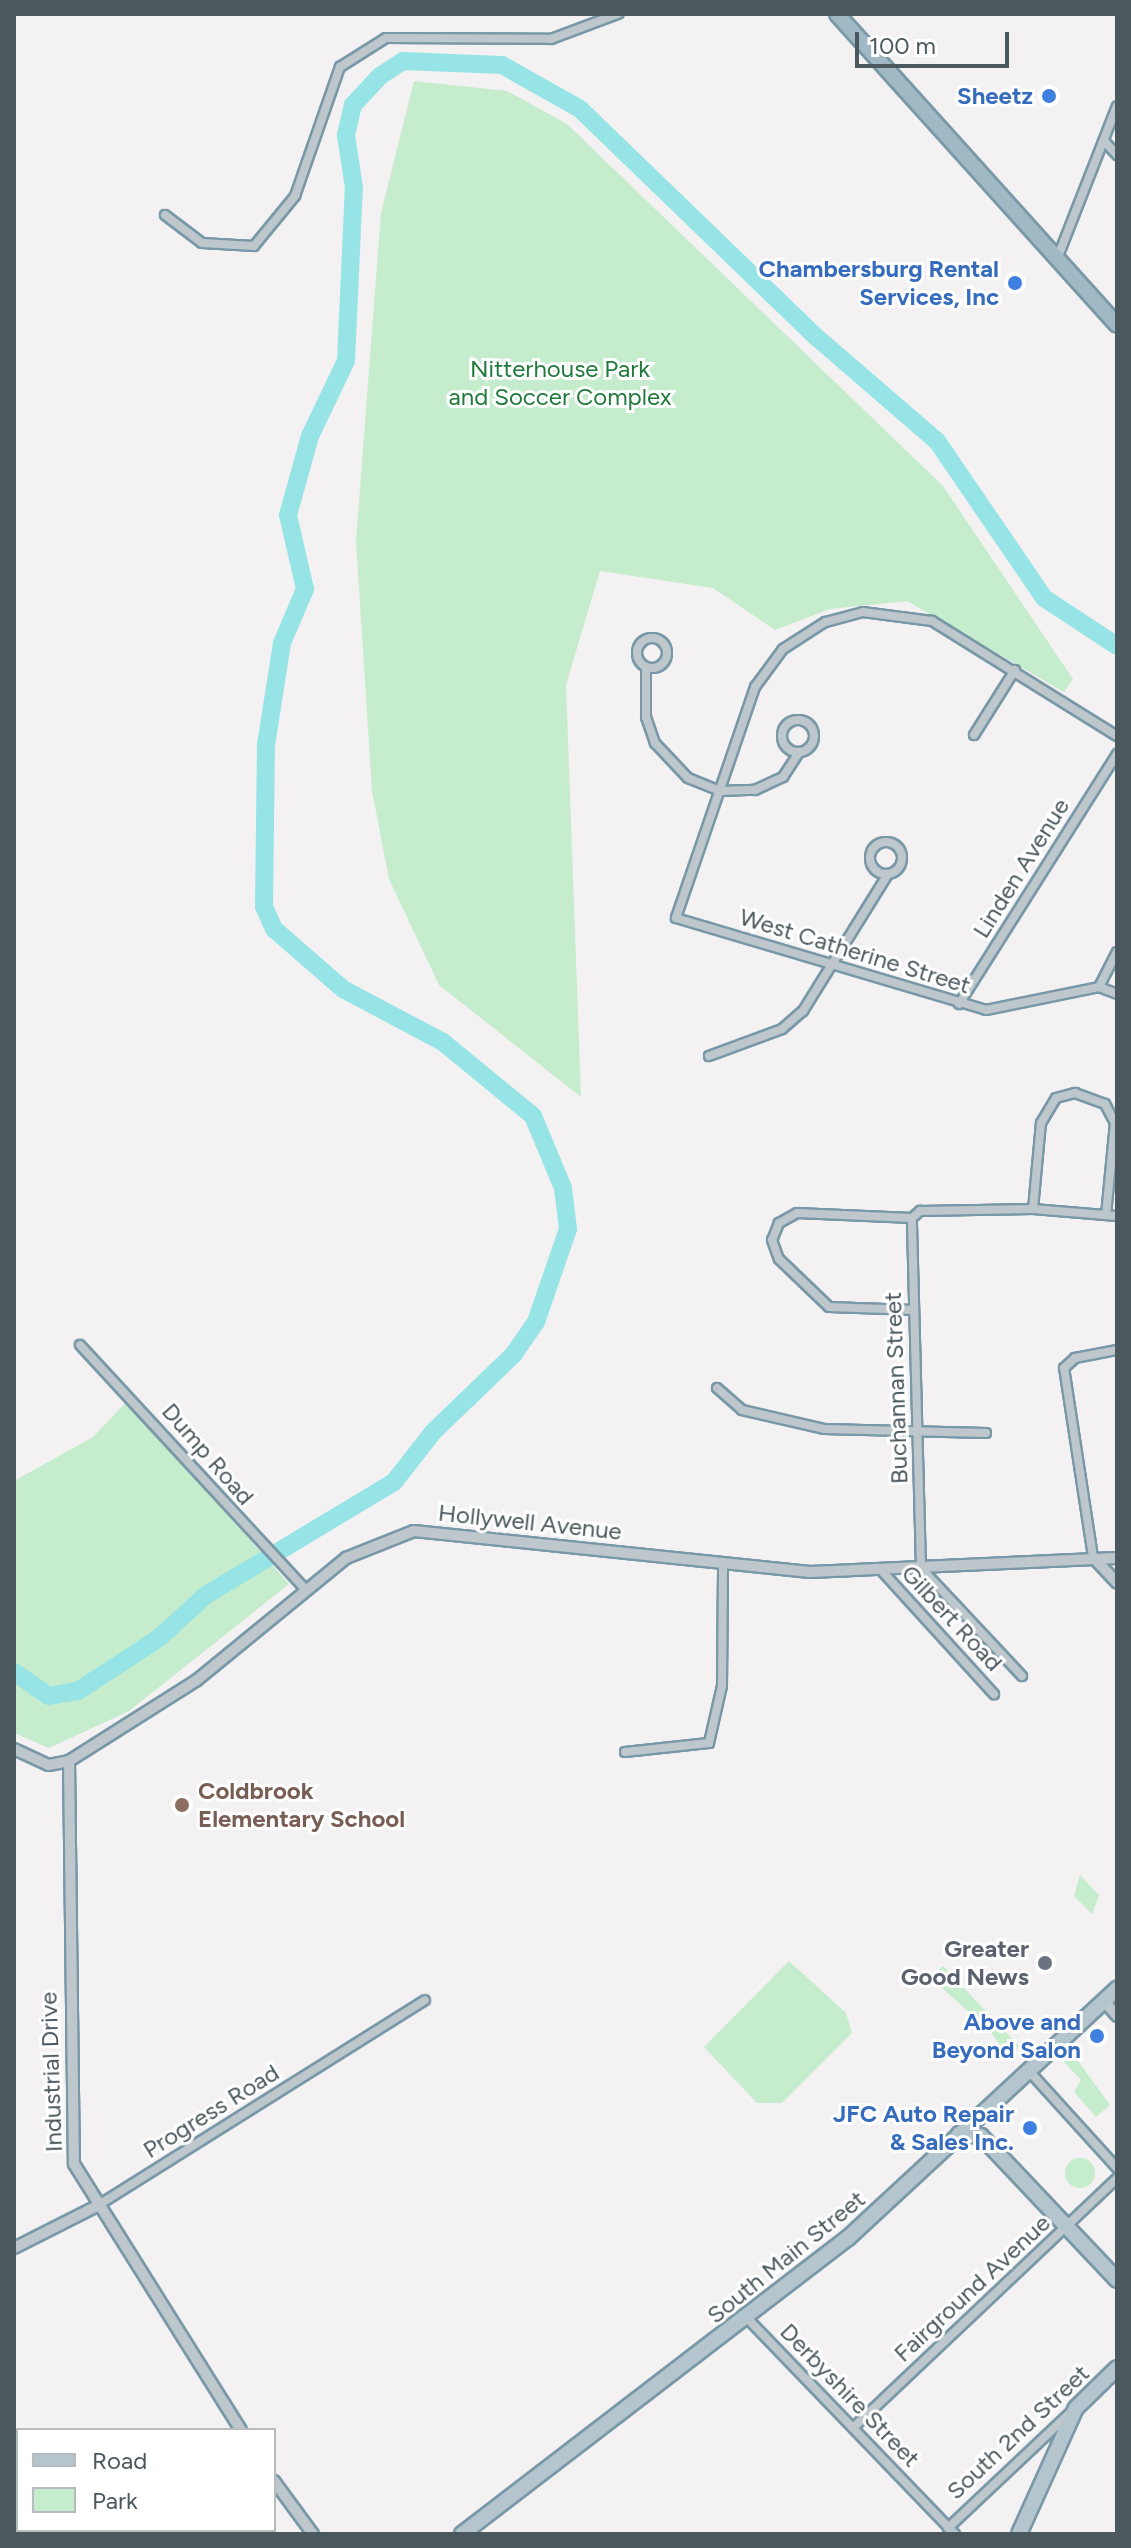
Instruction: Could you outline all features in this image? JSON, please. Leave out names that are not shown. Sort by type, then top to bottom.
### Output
[{"type":"highway","points":[[837,14],[1117,325]]},
{"type":"main road","name":"South Main Street","points":[[462,2534],[747,2318],[888,2203],[1117,1989]]},
{"type":"main road","points":[[979,2116],[981,2136],[1117,2280]]},
{"type":"main road","points":[[959,2134],[981,2136]]},
{"type":"main road","name":"South 2nd Street","points":[[1076,2408],[1117,2368]]},
{"type":"main road","points":[[1019,2534],[1076,2408]]},
{"type":"street","points":[[165,215],[202,243],[254,246],[295,196],[340,67],[386,38],[551,39],[618,14]]},
{"type":"street","points":[[1057,259],[1117,106]]},
{"type":"street","points":[[1105,142],[1117,155]]},
{"type":"street","points":[[720,791],[755,687],[783,649],[825,622],[863,612],[932,621],[1117,736]]},
{"type":"street","points":[[646,667],[646,717],[655,743],[688,778],[720,791],[755,790],[783,777],[799,752]]},
{"type":"street","points":[[974,735],[1015,670]]},
{"type":"street","name":"Linden Avenue","points":[[959,1004],[1117,754]]},
{"type":"street","name":"West Catherine Street","points":[[720,791],[676,918],[986,1010],[1099,987]]},
{"type":"street","points":[[709,1056],[782,1029],[831,965],[888,874]]},
{"type":"street","points":[[1117,952],[1099,987],[1117,994]]},
{"type":"street","points":[[1033,1209],[1041,1123],[1056,1098],[1075,1093],[1105,1104],[1115,1123],[1106,1215]]},
{"type":"street","points":[[914,1310],[829,1307],[779,1259],[772,1240],[779,1223],[797,1213],[912,1218],[920,1211],[1033,1209],[1117,1216]]},
{"type":"street","name":"Buchannan Street","points":[[912,1218],[921,1568]]},
{"type":"street","name":"Dump Road","points":[[80,1345],[306,1590]]},
{"type":"street","points":[[1117,1350],[1067,1362],[1093,1557],[1117,1583]]},
{"type":"street","points":[[717,1388],[742,1410],[786,1422],[917,1433],[986,1433]]},
{"type":"street","name":"Hollywell Avenue","points":[[69,1761],[197,1680],[346,1558],[414,1531],[723,1566],[881,1570],[1117,1558]]},
{"type":"street","points":[[625,1752],[709,1743],[722,1686],[723,1566]]},
{"type":"street","points":[[921,1568],[1022,1676]]},
{"type":"street","name":"Gilbert Road","points":[[881,1570],[994,1694]]},
{"type":"street","points":[[14,1749],[49,1765],[69,1761]]},
{"type":"street","name":"Industrial Drive","points":[[69,1761],[69,2133],[74,2164],[97,2206],[240,2428]]},
{"type":"street","name":"Progress Road","points":[[14,2248],[97,2206],[425,2000]]},
{"type":"street","points":[[1104,2001],[1117,2016]]},
{"type":"street","points":[[1029,2071],[1117,2168]]},
{"type":"street","name":"Fairground Avenue","points":[[854,2427],[1117,2178]]},
{"type":"street","name":"Derbyshire Street","points":[[747,2318],[952,2531]]},
{"type":"street","name":"South 2nd Street","points":[[952,2531],[1076,2408]]},
{"type":"street","points":[[276,2484],[313,2534]]},
{"type":"green space","name":"Nitterhouse Park and Soccer Complex","points":[[414,81],[507,91],[567,124],[943,486],[1073,679],[1064,692],[907,601],[830,609],[775,630],[713,588],[600,571],[566,685],[581,1097],[439,985],[389,879],[372,791],[356,541],[381,213]]},
{"type":"green space","points":[[127,1401],[289,1584],[129,1711],[49,1748],[14,1733],[14,1481],[93,1437]]},
{"type":"green space","points":[[1080,1875],[1099,1895],[1092,1914],[1074,1896]]},
{"type":"green space","points":[[789,1961],[846,2013],[852,2033],[782,2103],[757,2103],[704,2047]]},
{"type":"green space","points":[[943,1966],[1019,2046],[1008,2058],[991,2032],[931,1978]]},
{"type":"green space","points":[[1073,2054],[1110,2105],[1096,2117],[1074,2092],[1081,2080],[1064,2062]]},
{"type":"green space","points":[[1080,2158],[1091,2162],[1095,2173],[1091,2184],[1080,2188],[1069,2184],[1065,2173],[1069,2162]]},
{"type":"waterway","points":[[14,1672],[49,1696],[78,1691],[159,1638],[206,1595],[394,1482],[433,1432],[513,1355],[536,1322],[568,1229],[563,1188],[533,1116],[443,1042],[343,989],[274,929],[264,907],[266,745],[282,643],[305,589],[288,515],[310,436],[346,361],[354,188],[346,135],[353,105],[380,76],[403,61],[502,65],[580,109],[814,335],[937,441],[1044,598],[1117,646]]},
{"type":"place","name":"Sheetz","points":[[1049,96]]},
{"type":"place","name":"Chambersburg Rental Services, Inc","points":[[1015,283]]},
{"type":"place","name":"Coldbrook Elementary School","points":[[182,1805]]},
{"type":"place","name":"Greater Good News","points":[[1045,1963]]},
{"type":"place","name":"Above and Beyond Salon","points":[[1097,2036]]},
{"type":"place","name":"JFC Auto Repair & Sales Inc.","points":[[1030,2128]]}]
